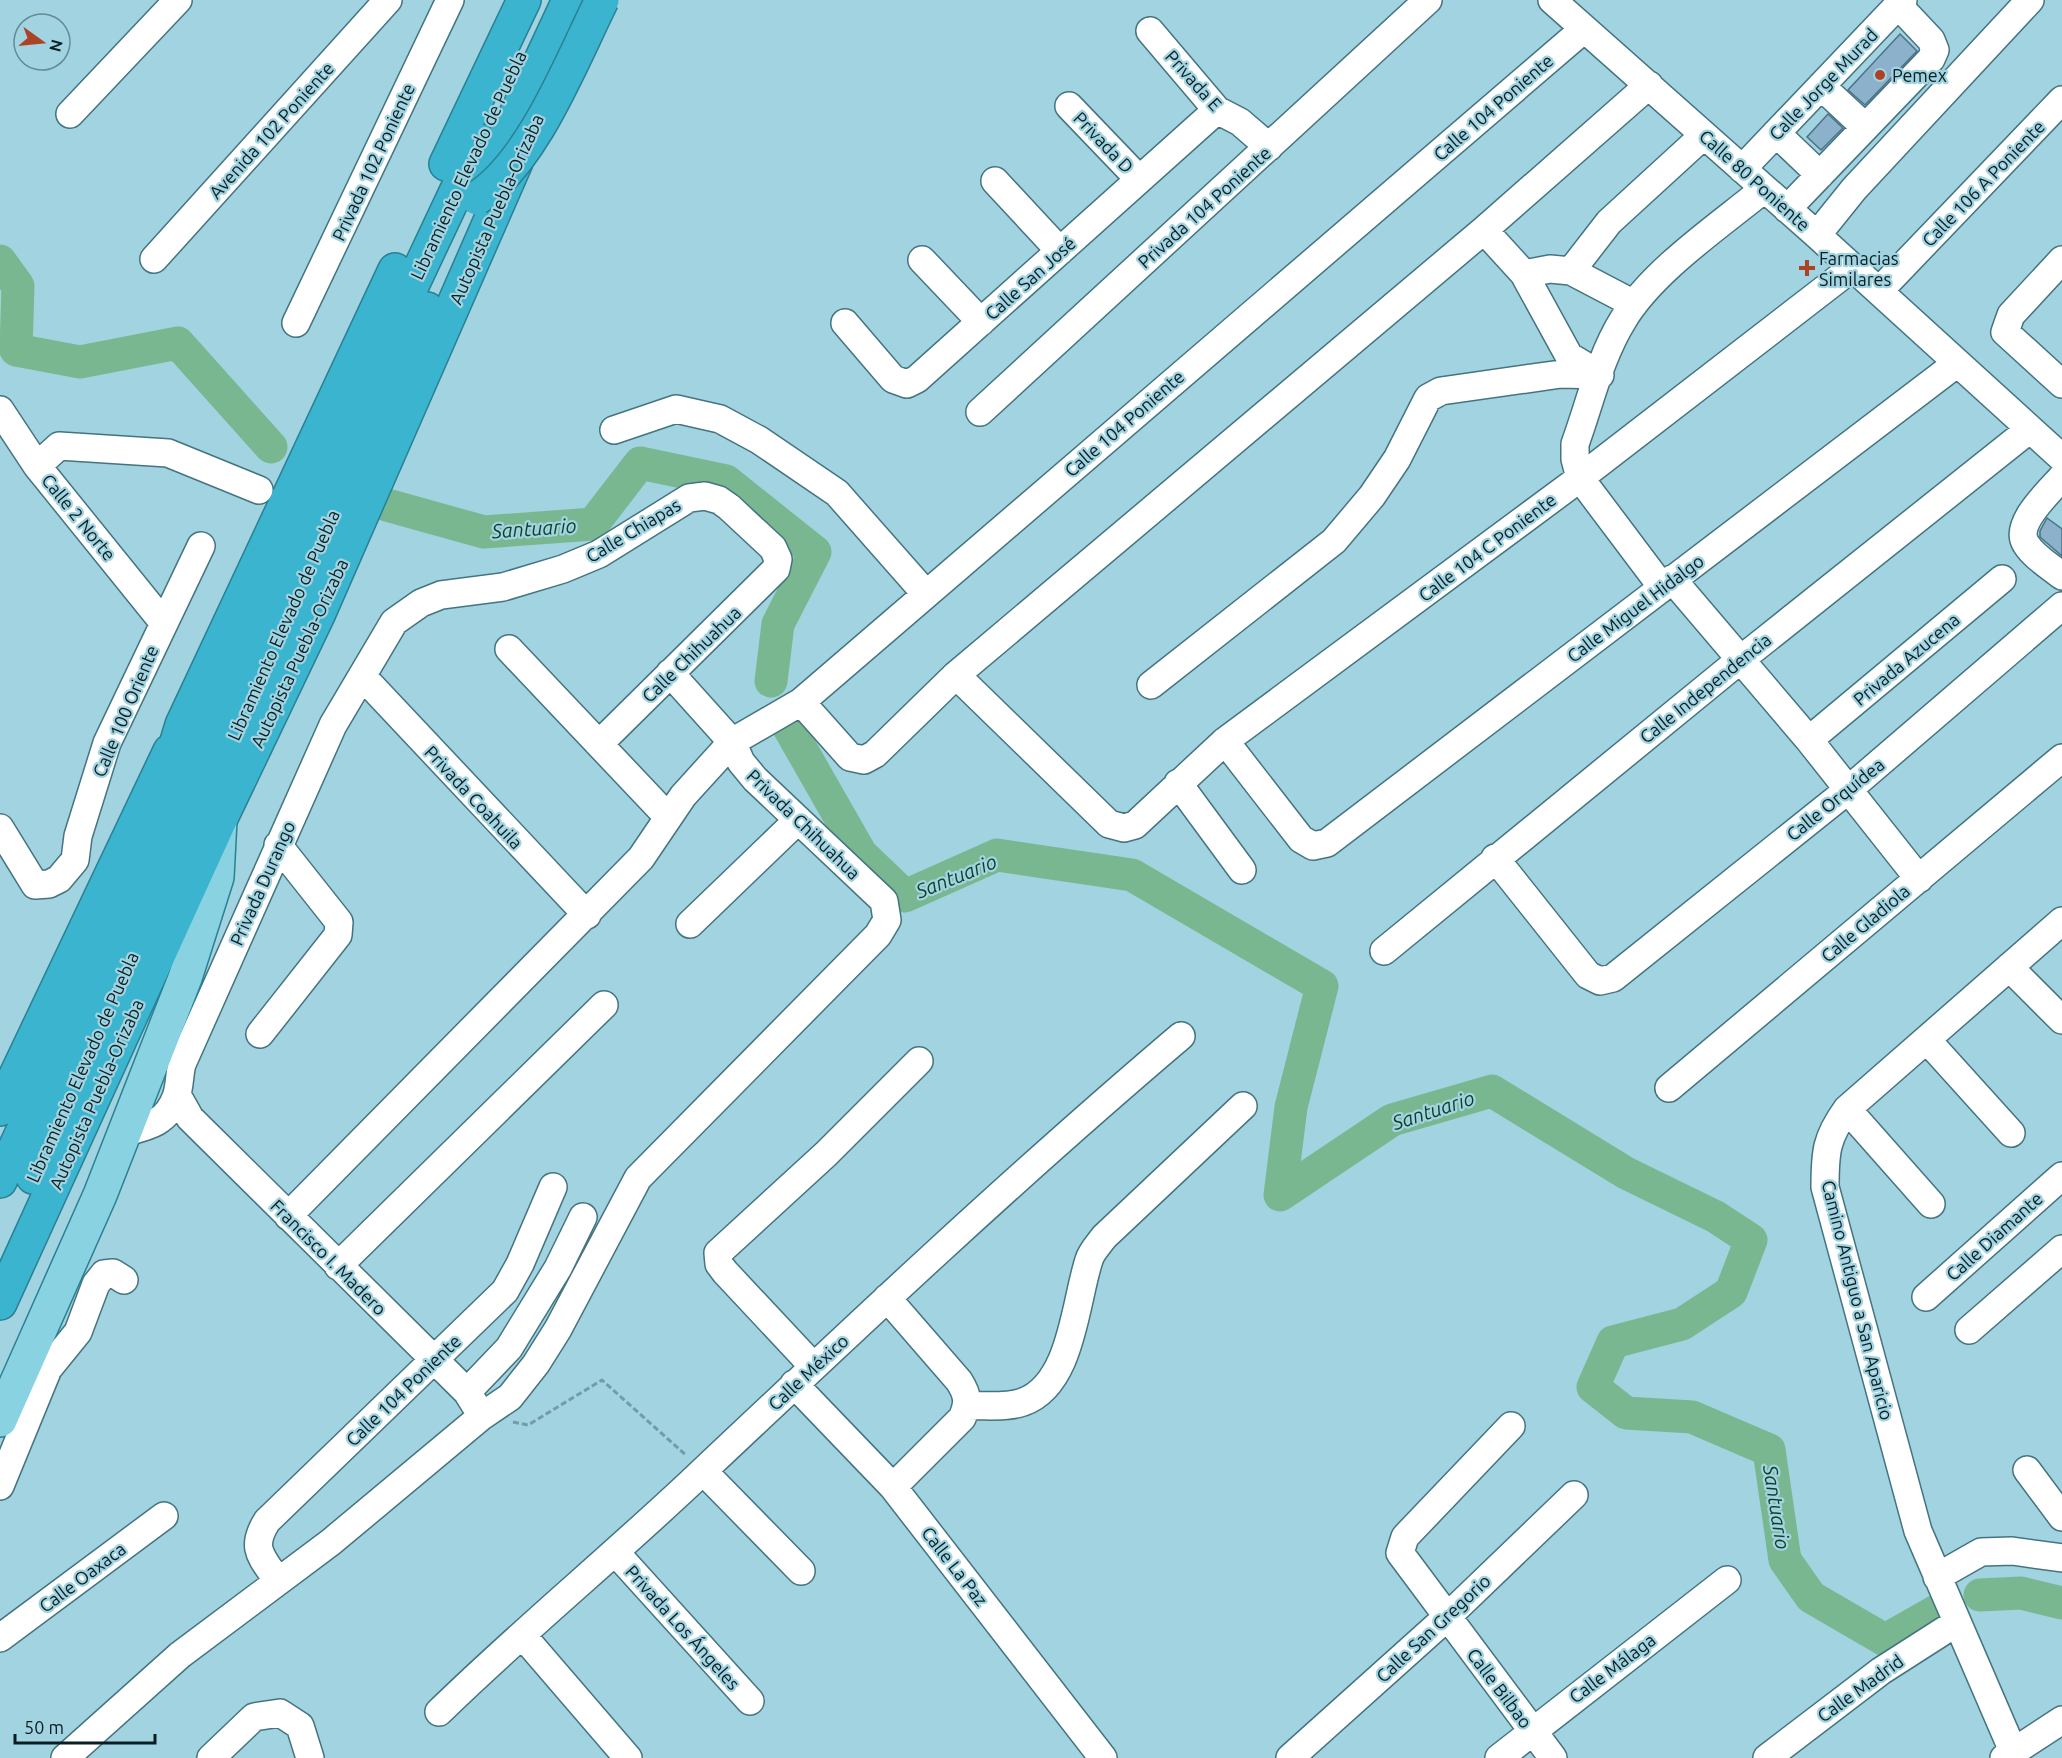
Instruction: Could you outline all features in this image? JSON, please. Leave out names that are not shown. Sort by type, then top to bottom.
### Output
[{"type":"highway","points":[[0,1109],[182,725],[340,383],[524,0]]},
{"type":"highway","name":"Libramiento Elevado de Puebla","points":[[0,1181],[303,517],[544,0]]},
{"type":"highway","name":"Libramiento Elevado de Puebla","points":[[0,1250],[569,0]]},
{"type":"highway","name":"Autopista Puebla-Orizaba","points":[[0,1303],[220,820],[318,615],[506,183],[592,0]]},
{"type":"highway","points":[[477,198],[506,174],[528,144],[602,0]]},
{"type":"highway","points":[[0,1149],[146,837],[182,725]]},
{"type":"main road","points":[[0,1420],[126,1132],[185,978],[217,877],[220,820]]},
{"type":"street","points":[[70,114],[178,0]]},
{"type":"street","name":"Avenida 102 Poniente","points":[[153,259],[388,0]]},
{"type":"street","name":"Privada 102 Poniente","points":[[296,323],[450,0]]},
{"type":"street","name":"Privada 104 Poniente","points":[[980,412],[1428,0]]},
{"type":"street","name":"Calle 80 Poniente","points":[[1552,0],[1817,235],[1956,364],[2062,458]]},
{"type":"street","points":[[1817,235],[1854,189],[2030,0]]},
{"type":"street","points":[[1787,209],[1930,59],[1935,50],[1931,40],[1901,3]]},
{"type":"street","name":"Calle Jorge Murad","points":[[1742,169],[1901,3]]},
{"type":"street","name":"Calle 104 Poniente","points":[[288,1216],[641,858],[668,817],[732,742],[801,702],[1584,28]]},
{"type":"street","name":"Privada E","points":[[1150,31],[1217,110],[1240,122],[1269,147]]},
{"type":"street","points":[[801,702],[850,757],[864,760],[875,753],[956,675],[1484,230],[1649,85]]},
{"type":"street","points":[[1821,86],[1865,127]]},
{"type":"street","name":"Calle 106 A Poniente","points":[[1879,291],[2062,100]]},
{"type":"street","name":"Privada D","points":[[1069,106],[1139,179]]},
{"type":"street","name":"Calle San José","points":[[845,323],[893,379],[907,384],[917,379],[1217,110]]},
{"type":"street","points":[[1776,133],[1820,175]]},
{"type":"street","points":[[1571,271],[1609,222],[1704,135]]},
{"type":"street","points":[[995,181],[1060,251]]},
{"type":"street","points":[[1764,189],[1658,277],[1634,304],[1613,337],[1575,444],[1575,459],[1580,478],[1667,583],[1740,660],[1809,740],[1919,879]]},
{"type":"street","points":[[1484,230],[1524,274],[1569,356],[1600,375]]},
{"type":"street","points":[[922,260],[981,322]]},
{"type":"street","points":[[2062,260],[2011,315],[2005,332],[2062,384]]},
{"type":"street","name":"Calle 104 C Poniente","points":[[956,675],[1109,824],[1124,828],[1135,825],[1225,741],[1580,478],[1852,268]]},
{"type":"street","points":[[1524,274],[1550,269],[1571,271],[1634,304]]},
{"type":"street","name":"Calle Miguel Hidalgo","points":[[1225,741],[1301,838],[1313,846],[1327,843],[1956,364]]},
{"type":"street","points":[[1151,685],[1334,541],[1372,496],[1397,459],[1428,398],[1442,391],[1561,374],[1600,375]]},
{"type":"street","points":[[614,430],[676,409],[720,419],[759,440],[837,493],[926,594]]},
{"type":"street","name":"Calle 2 Norte","points":[[0,410],[38,465],[163,622]]},
{"type":"street","name":"Calle Independencia","points":[[1384,951],[1740,660],[2030,429]]},
{"type":"street","points":[[38,465],[59,446],[168,453],[259,490]]},
{"type":"street","points":[[2057,493],[2028,516],[2022,534],[2025,543],[2034,553],[2062,576]]},
{"type":"street","name":"Calle Chiapas","points":[[363,677],[394,622],[422,603],[441,595],[503,587],[563,569],[599,554],[689,498],[705,496],[719,500],[773,548],[778,560]]},
{"type":"street","name":"Calle 100 Oriente","points":[[0,828],[35,885],[49,884],[60,879],[75,860],[78,836],[107,743],[201,546]]},
{"type":"street","name":"Calle Chihuahua","points":[[598,744],[769,579],[776,569],[778,560]]},
{"type":"street","name":"Privada Azucena","points":[[1809,740],[2002,579]]},
{"type":"street","name":"Calle Orquídea","points":[[1495,858],[1588,975],[1600,981],[1613,978],[1848,790],[2062,606]]},
{"type":"street","points":[[509,649],[668,817]]},
{"type":"street","name":"Privada Chihuahua","points":[[482,1416],[510,1396],[536,1364],[599,1255],[638,1178],[878,934],[887,920],[884,901],[755,779],[741,762],[732,742],[670,673]]},
{"type":"street","name":"Privada Durango","points":[[177,1095],[182,1064],[278,845],[311,780],[333,725],[363,677]]},
{"type":"street","name":"Privada Coahuila","points":[[363,677],[586,915]]},
{"type":"street","name":"Calle Gladiola","points":[[1669,1088],[2062,758]]},
{"type":"street","points":[[1178,783],[1242,870]]},
{"type":"street","points":[[690,924],[798,820]]},
{"type":"street","points":[[260,1034],[338,935],[339,922],[278,845]]},
{"type":"street","name":"Camino Antiguo a San Aparicio","points":[[2011,1756],[1918,1531],[1825,1187],[1825,1152],[1831,1130],[1847,1109],[2062,921]]},
{"type":"street","points":[[2009,967],[2062,1020]]},
{"type":"street","points":[[338,1266],[604,1005]]},
{"type":"street","name":"Calle México","points":[[439,1712],[491,1661],[523,1636],[616,1553],[887,1298],[1078,1124],[1181,1036]]},
{"type":"street","points":[[1927,1040],[2011,1133]]},
{"type":"street","name":"Calle La Paz","points":[[919,1061],[826,1154],[718,1253],[719,1264],[1103,1758]]},
{"type":"street","points":[[126,1132],[155,1125],[164,1118],[177,1095]]},
{"type":"street","name":"Francisco I. Madero","points":[[177,1095],[190,1118],[433,1361],[467,1392],[482,1416]]},
{"type":"street","points":[[887,1298],[967,1400],[1022,1403],[1042,1392],[1057,1371],[1068,1343],[1089,1258],[1104,1237],[1243,1106]]},
{"type":"street","points":[[1847,1109],[1931,1204]]},
{"type":"street","name":"Calle Diamante","points":[[1926,1297],[2062,1176]]},
{"type":"street","name":"Calle 104 Poniente","points":[[277,1580],[257,1551],[259,1534],[267,1521],[505,1290],[520,1264],[553,1187]]},
{"type":"street","points":[[467,1392],[509,1348],[558,1268],[583,1217]]},
{"type":"street","points":[[1969,1330],[2062,1249]]},
{"type":"street","points":[[0,1486],[48,1369],[78,1332],[96,1284],[104,1274],[113,1273],[124,1280]]},
{"type":"street","points":[[893,1487],[962,1418],[967,1400]]},
{"type":"street","points":[[69,1757],[180,1655],[277,1580],[331,1542],[482,1416]]},
{"type":"street","name":"Calle Bilbao","points":[[1511,1426],[1405,1537],[1400,1553],[1446,1618],[1553,1758]]},
{"type":"street","points":[[2027,1470],[2062,1517]]},
{"type":"street","points":[[704,1471],[801,1571]]},
{"type":"street","name":"Calle San Gregorio","points":[[1290,1758],[1446,1618],[1574,1496]]},
{"type":"street","name":"Calle Oaxaca","points":[[0,1638],[164,1515]]},
{"type":"street","points":[[1937,1577],[1981,1552],[2012,1551],[2062,1558]]},
{"type":"street","name":"Privada Los Ángeles","points":[[616,1553],[750,1701]]},
{"type":"street","name":"Calle Málaga","points":[[1499,1758],[1532,1730],[1728,1581]]},
{"type":"street","name":"Calle Madrid","points":[[1767,1758],[1881,1671],[1956,1623]]},
{"type":"street","points":[[523,1636],[628,1758]]},
{"type":"street","points":[[211,1758],[254,1716],[280,1713],[300,1726],[310,1758]]},
{"type":"street","points":[[2011,1756],[2062,1720]]},
{"type":"path","points":[[482,1416],[528,1425],[602,1380],[704,1471]]},
{"type":"building","name":"Pemex","points":[[1900,34],[1917,51],[1865,105],[1848,90]]},
{"type":"building","points":[[1828,114],[1843,128],[1821,150],[1807,137]]},
{"type":"building","points":[[2047,518],[2062,529],[2062,556],[2040,537],[2040,531]]},
{"type":"waterway","name":"Santuario","points":[[0,261],[18,286],[16,350],[80,362],[178,343],[271,447]]},
{"type":"waterway","name":"Santuario","points":[[387,505],[484,532],[593,524],[640,463],[726,481],[815,552],[778,624],[771,681]]},
{"type":"waterway","name":"Santuario","points":[[788,726],[861,854],[905,896],[997,855],[1132,875],[1322,986],[1291,1107],[1280,1195],[1392,1120],[1492,1091],[1626,1173],[1716,1217],[1751,1240],[1731,1292],[1682,1324],[1613,1342],[1593,1387],[1626,1413],[1692,1417],[1769,1450],[1785,1560],[1811,1597],[1885,1640],[1938,1610]]},
{"type":"waterway","name":"Santuario","points":[[1980,1595],[2021,1593],[2062,1603]]},
{"type":"place","name":"Pemex","points":[[1880,75]]},
{"type":"place","name":"Farmacias Similares","points":[[1807,268]]}]
